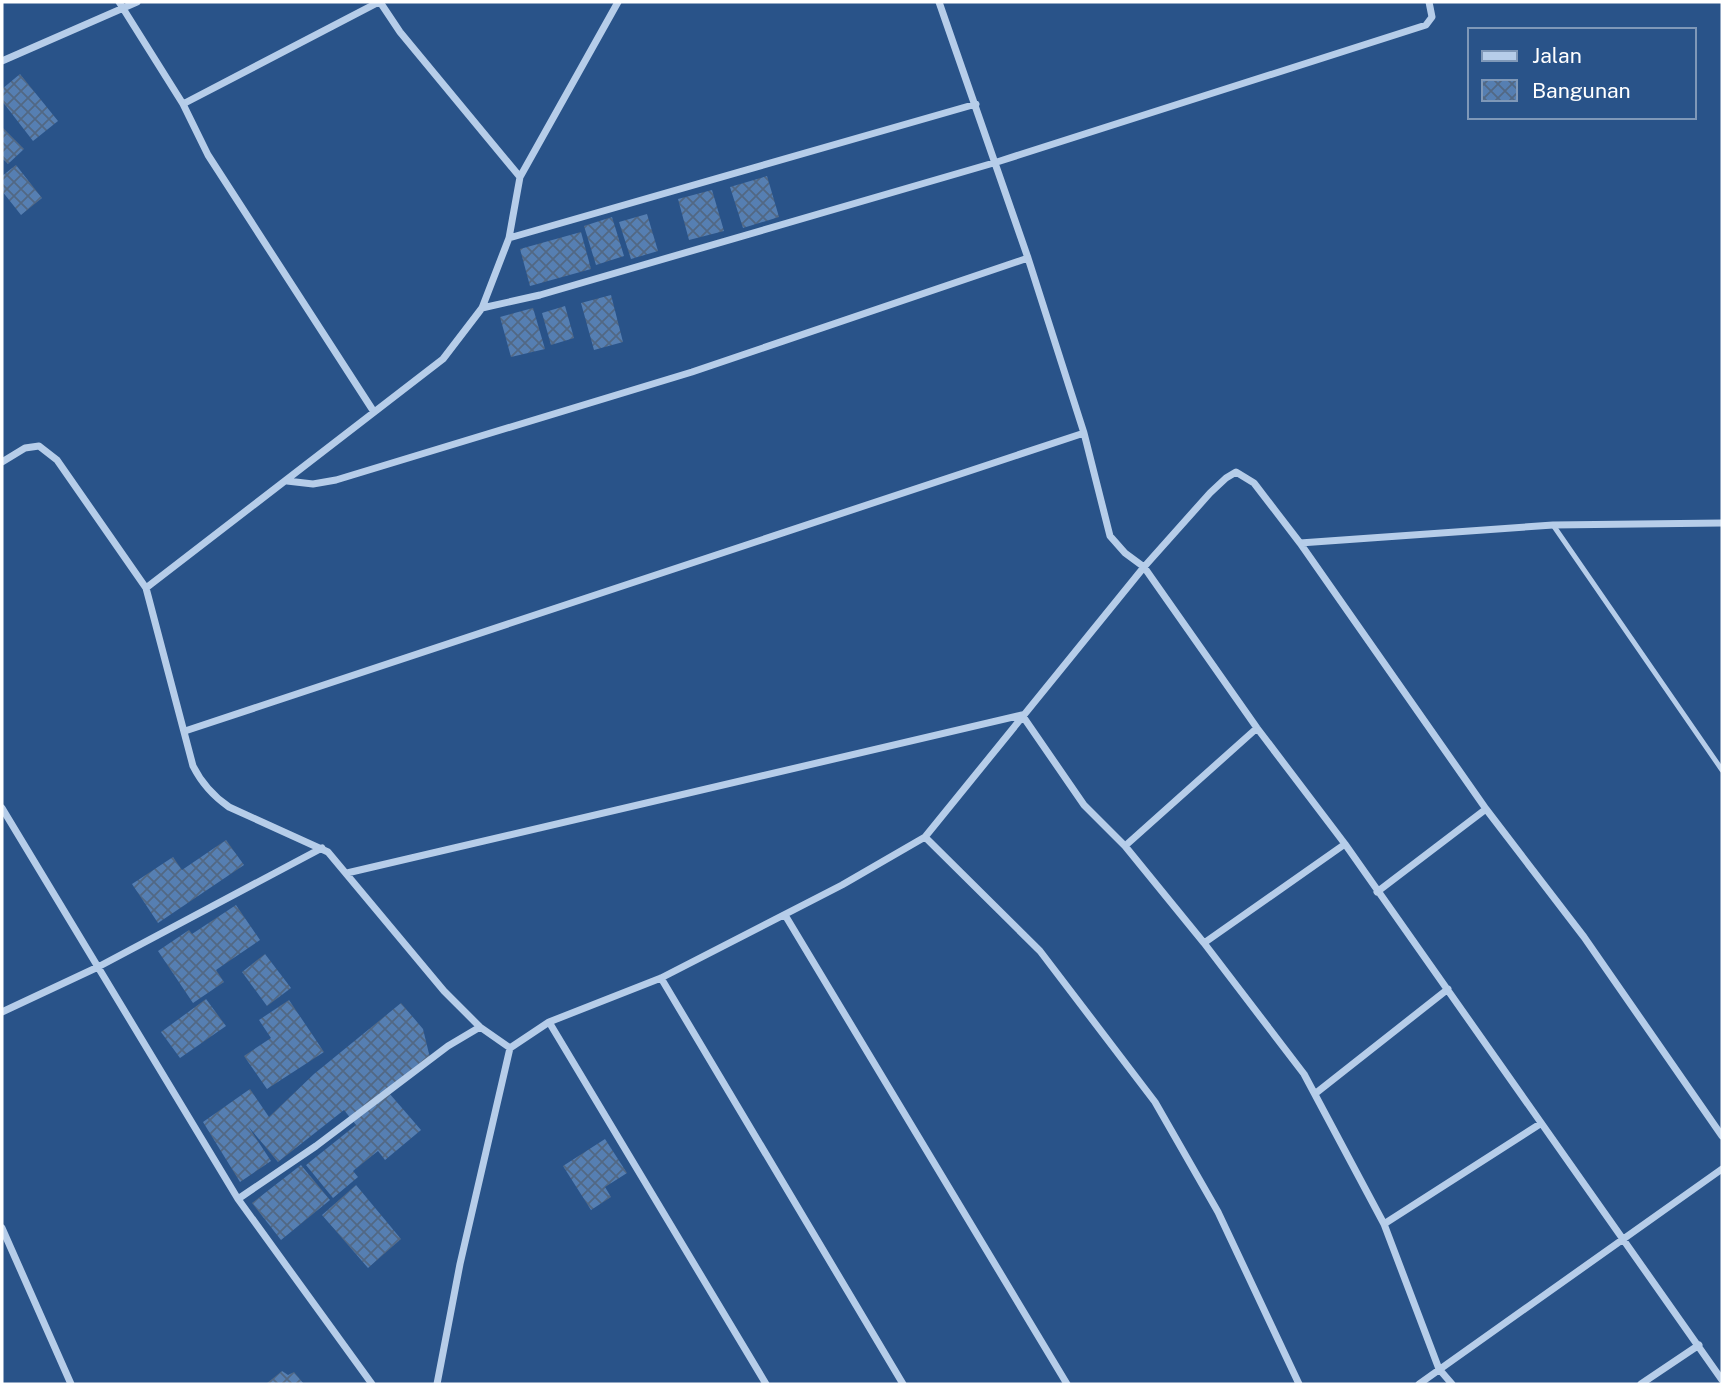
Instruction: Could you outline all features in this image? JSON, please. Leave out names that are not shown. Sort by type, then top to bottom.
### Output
[{"type":"street","points":[[120,2],[184,104],[208,155],[374,412]]},
{"type":"street","points":[[2,61],[124,10],[137,2]]},
{"type":"street","points":[[184,104],[380,2],[400,32],[520,177]]},
{"type":"street","points":[[146,588],[443,359],[482,307],[509,238],[520,177],[618,2]]},
{"type":"street","points":[[939,2],[997,162],[1028,258],[1084,433],[1111,536],[1125,553],[1144,567],[1258,728],[1345,844],[1722,1380]]},
{"type":"street","points":[[482,307],[540,295],[997,162],[1291,70],[1343,50],[1416,29],[1432,17],[1429,2]]},
{"type":"street","points":[[509,238],[976,104]]},
{"type":"street","points":[[286,481],[313,484],[336,480],[692,372],[1028,258]]},
{"type":"street","points":[[186,731],[1084,433]]},
{"type":"street","points":[[2,462],[25,448],[39,446],[57,460],[146,588],[186,731],[193,766],[215,797],[229,807],[322,848],[348,873],[415,959],[480,1027],[510,1048]]},
{"type":"street","points":[[437,1384],[460,1264],[510,1048],[548,1022],[661,978],[785,915],[925,837],[1144,567],[1210,493],[1236,472],[1254,482],[1300,543],[1486,809],[1584,937],[1722,1136]]},
{"type":"street","points":[[1300,543],[1553,525],[1722,523]]},
{"type":"street","points":[[1023,715],[1084,804],[1125,846],[1204,943],[1316,1093],[1384,1224],[1439,1369],[1451,1384]]},
{"type":"street","points":[[348,873],[1023,715]]},
{"type":"street","points":[[1125,846],[1258,728]]},
{"type":"street","points":[[2,808],[238,1199],[372,1384]]},
{"type":"street","points":[[1377,892],[1486,809]]},
{"type":"street","points":[[925,837],[1041,951],[1156,1101],[1218,1212],[1299,1384]]},
{"type":"street","points":[[1204,943],[1345,844]]},
{"type":"street","points":[[2,1012],[98,967],[322,848]]},
{"type":"street","points":[[785,915],[1067,1384]]},
{"type":"street","points":[[661,978],[903,1384]]},
{"type":"street","points":[[1316,1093],[1448,989]]},
{"type":"street","points":[[548,1022],[766,1384]]},
{"type":"street","points":[[238,1199],[316,1146],[439,1052],[480,1027]]},
{"type":"street","points":[[1384,1224],[1540,1124]]},
{"type":"street","points":[[1419,1384],[1722,1169]]},
{"type":"street","points":[[2,1228],[71,1384]]},
{"type":"street","points":[[1641,1384],[1699,1345]]},
{"type":"lane","points":[[1553,525],[1722,770]]},
{"type":"building","points":[[20,74],[58,121],[33,141],[2,101],[2,89]]},
{"type":"building","points":[[2,127],[24,149],[8,164],[2,158]]},
{"type":"building","points":[[16,165],[42,198],[21,215],[2,191],[2,176]]},
{"type":"building","points":[[767,176],[779,217],[743,228],[730,187]]},
{"type":"building","points":[[712,190],[724,231],[689,240],[678,199]]},
{"type":"building","points":[[647,214],[658,251],[631,259],[619,222]]},
{"type":"building","points":[[612,217],[624,256],[596,265],[584,226]]},
{"type":"building","points":[[581,232],[591,269],[530,286],[520,249]]},
{"type":"building","points":[[611,295],[623,342],[594,350],[581,303]]},
{"type":"building","points":[[565,306],[574,338],[551,345],[542,313]]},
{"type":"building","points":[[533,308],[545,349],[511,357],[500,317]]},
{"type":"building","points":[[226,840],[244,865],[158,923],[132,884],[173,857],[182,870]]},
{"type":"building","points":[[236,905],[260,940],[216,970],[224,982],[193,1003],[158,951],[189,930],[192,934]]},
{"type":"building","points":[[265,954],[291,988],[267,1006],[242,972]]},
{"type":"building","points":[[206,999],[226,1026],[180,1058],[161,1032]]},
{"type":"building","points":[[289,1000],[324,1052],[267,1089],[244,1056],[271,1038],[259,1020]]},
{"type":"building","points":[[401,1003],[423,1029],[430,1058],[389,1093],[421,1130],[385,1160],[378,1151],[353,1171],[358,1177],[333,1198],[306,1165],[356,1125],[344,1110],[278,1162],[248,1126],[271,1161],[240,1182],[203,1122],[250,1089],[269,1117],[314,1074]]},
{"type":"building","points":[[605,1139],[627,1173],[605,1187],[611,1197],[591,1210],[563,1166]]},
{"type":"building","points":[[301,1165],[330,1200],[281,1240],[252,1203]]},
{"type":"building","points":[[356,1185],[401,1239],[368,1268],[322,1215]]},
{"type":"building","points":[[282,1371],[288,1375],[294,1372],[304,1384],[266,1384]]}]
